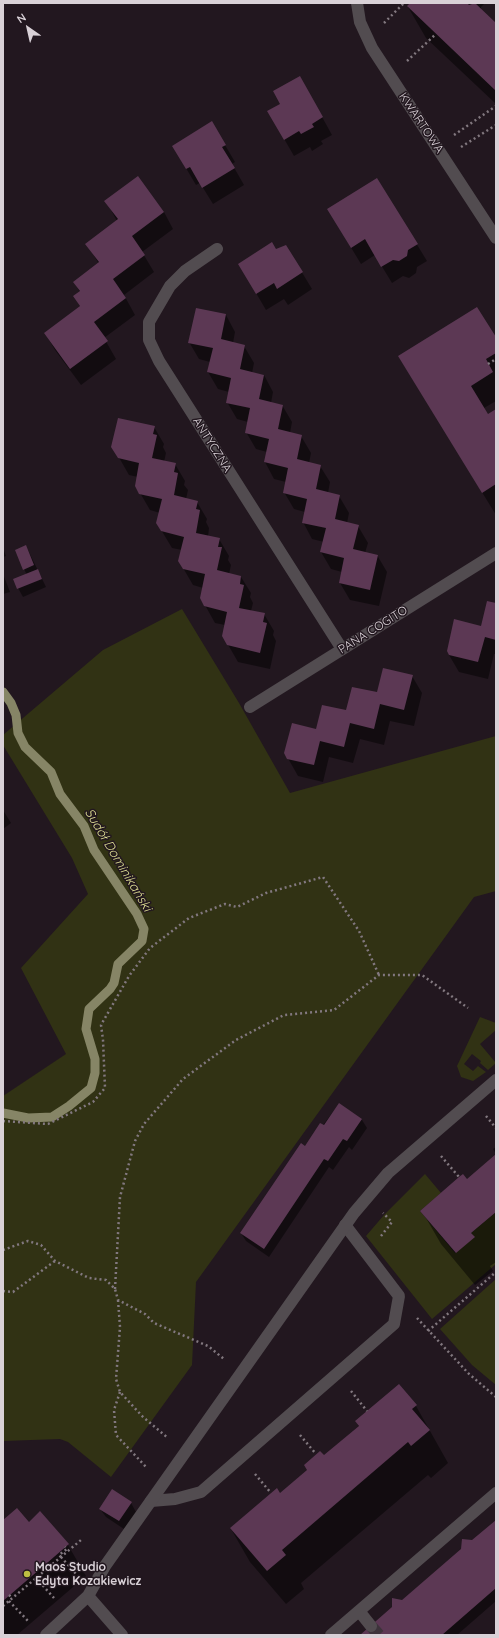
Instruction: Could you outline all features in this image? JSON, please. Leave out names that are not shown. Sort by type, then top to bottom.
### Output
[{"type":"street","name":"KWARTOWA","points":[[357,3],[360,22],[372,48],[496,238]]},
{"type":"street","name":"ANTYCZNA","points":[[217,248],[184,271],[170,286],[149,322],[150,340],[158,361],[342,649]]},
{"type":"street","name":"PANA COGITO","points":[[250,707],[496,553]]},
{"type":"street","points":[[46,1635],[88,1596],[105,1566],[344,1225],[388,1174],[496,1080]]},
{"type":"street","points":[[151,1501],[175,1499],[201,1492],[394,1324],[399,1296],[344,1225]]},
{"type":"street","points":[[331,1635],[496,1493]]},
{"type":"street","points":[[88,1596],[122,1635]]},
{"type":"street","points":[[359,1611],[371,1626]]},
{"type":"path","points":[[382,24],[404,3]]},
{"type":"path","points":[[404,65],[436,34]]},
{"type":"path","points":[[452,137],[496,106]]},
{"type":"path","points":[[444,158],[496,125]]},
{"type":"path","points":[[488,364],[496,359]]},
{"type":"path","points":[[3,1121],[48,1124],[93,1102],[105,1088],[101,1025],[129,976],[150,948],[189,918],[225,904],[237,907],[266,893],[323,877],[359,931],[379,975]]},
{"type":"path","points":[[185,1452],[143,1417],[120,1392],[116,1379],[120,1327],[118,1300],[115,1289],[120,1197],[135,1141],[144,1124],[183,1079],[236,1040],[284,1015],[334,1010],[379,975],[422,975],[468,1008]]},
{"type":"path","points":[[486,1116],[496,1128]]},
{"type":"path","points":[[440,1155],[459,1177]]},
{"type":"path","points":[[380,1211],[392,1222],[380,1236],[385,1241]]},
{"type":"path","points":[[3,1250],[28,1241],[41,1245],[55,1261],[89,1278],[106,1280],[115,1289]]},
{"type":"path","points":[[3,1291],[13,1292],[55,1261]]},
{"type":"path","points":[[428,1331],[496,1272]]},
{"type":"path","points":[[399,1296],[428,1331],[469,1374],[496,1397]]},
{"type":"path","points":[[118,1300],[145,1314],[154,1323],[208,1346],[241,1372]]},
{"type":"path","points":[[349,1389],[367,1411]]},
{"type":"path","points":[[120,1392],[114,1410],[116,1435],[162,1484]]},
{"type":"path","points":[[298,1432],[316,1454]]},
{"type":"path","points":[[253,1472],[271,1493]]},
{"type":"path","points":[[3,1606],[81,1540]]},
{"type":"path","points":[[61,1557],[60,1555],[67,1549],[65,1547]]},
{"type":"path","points":[[61,1557],[67,1564]]},
{"type":"path","points":[[36,1578],[42,1585]]},
{"type":"path","points":[[9,1595],[12,1598]]},
{"type":"path","points":[[9,1601],[16,1608]]},
{"type":"green space","points":[[182,609],[239,703],[290,793],[496,736],[496,891],[474,897],[196,1282],[192,1365],[111,1477],[68,1442],[60,1439],[3,1441],[3,1096],[66,1054],[21,968],[88,894],[72,858],[3,745],[3,735],[103,650]]},
{"type":"green space","points":[[480,1017],[496,1023],[496,1030],[480,1044],[496,1063],[488,1070],[480,1063],[481,1061],[472,1054],[464,1064],[473,1071],[478,1066],[486,1072],[473,1081],[461,1077],[457,1066]]},
{"type":"green space","points":[[425,1174],[441,1193],[420,1211],[455,1253],[474,1237],[471,1233],[496,1212],[496,1264],[432,1319],[366,1236],[384,1215]]},
{"type":"green space","points":[[496,1279],[496,1385],[472,1365],[440,1329]]},
{"type":"building","points":[[410,3],[467,3],[469,5],[475,3],[496,23],[496,91],[407,6]]},
{"type":"building","points":[[300,76],[323,117],[312,124],[314,127],[301,134],[299,131],[284,140],[267,111],[280,104],[273,91]]},
{"type":"building","points":[[212,121],[226,145],[222,147],[235,168],[202,188],[190,167],[186,169],[172,146]]},
{"type":"building","points":[[138,176],[164,212],[132,236],[145,255],[113,279],[126,298],[94,322],[108,341],[70,369],[44,333],[80,306],[73,296],[80,291],[73,282],[99,262],[85,244],[118,219],[104,201]]},
{"type":"building","points":[[377,178],[418,244],[408,250],[407,256],[399,261],[393,260],[381,267],[365,239],[351,248],[327,209]]},
{"type":"building","points":[[272,242],[276,249],[286,245],[303,272],[277,289],[274,283],[256,294],[238,264]]},
{"type":"building","points":[[477,307],[496,337],[496,353],[486,359],[493,372],[471,386],[488,414],[496,409],[496,484],[482,493],[398,356]]},
{"type":"building","points":[[196,308],[226,314],[221,339],[245,345],[240,369],[264,375],[259,399],[283,405],[278,429],[302,435],[297,459],[321,465],[316,489],[340,495],[335,519],[359,525],[353,549],[378,555],[370,590],[339,583],[344,558],[320,552],[326,528],[302,523],[307,499],[283,493],[288,468],[264,462],[269,439],[245,433],[250,408],[226,403],[231,378],[207,372],[213,348],[188,343]]},
{"type":"building","points":[[118,418],[155,426],[153,434],[157,435],[152,458],[176,463],[174,472],[178,473],[174,495],[198,501],[196,509],[200,510],[196,533],[220,538],[218,547],[222,547],[217,570],[241,576],[240,584],[244,585],[239,608],[265,613],[263,622],[267,623],[260,653],[227,645],[222,636],[227,612],[204,606],[200,598],[205,574],[183,569],[178,561],[184,537],[161,531],[156,523],[162,499],[139,494],[135,486],[139,463],[118,458],[111,447]]},
{"type":"building","points":[[26,545],[34,565],[23,570],[15,550]]},
{"type":"building","points":[[38,569],[42,579],[17,589],[13,579]]},
{"type":"building","points":[[487,601],[496,603],[496,640],[485,637],[478,662],[449,655],[447,651],[454,619],[481,626]]},
{"type":"building","points":[[383,668],[413,675],[404,710],[380,704],[374,729],[350,723],[344,747],[320,741],[314,765],[287,759],[284,753],[292,723],[316,729],[322,705],[346,710],[352,687],[377,692]]},
{"type":"building","points":[[339,1103],[362,1119],[347,1141],[343,1139],[328,1161],[324,1159],[264,1249],[240,1233],[301,1143],[305,1146],[320,1123],[324,1125]]},
{"type":"building","points":[[496,1154],[496,1212],[471,1233],[475,1237],[456,1253],[420,1211],[463,1174],[467,1179]]},
{"type":"building","points":[[399,1384],[417,1405],[412,1409],[430,1430],[411,1446],[408,1442],[282,1550],[286,1555],[267,1571],[230,1528],[277,1488],[280,1493],[307,1470],[304,1465],[320,1451],[324,1455],[359,1426],[355,1421]]},
{"type":"building","points":[[112,1489],[132,1502],[119,1521],[99,1509]]},
{"type":"building","points":[[17,1508],[29,1522],[40,1511],[69,1544],[3,1601],[3,1520]]},
{"type":"building","points":[[496,1520],[496,1588],[442,1635],[360,1635],[392,1607],[392,1598],[402,1600],[461,1549],[462,1539],[472,1540]]},
{"type":"waterway","name":"Sudół Dominikański","points":[[3,692],[11,703],[16,715],[18,733],[25,747],[51,772],[60,794],[84,826],[94,850],[137,914],[144,929],[142,941],[118,964],[114,983],[110,989],[89,1009],[86,1029],[95,1059],[95,1073],[91,1088],[69,1106],[52,1117],[28,1118],[3,1113]]},
{"type":"tunnel","points":[[371,1626],[379,1635]]},
{"type":"place","name":"Maos Studio Edyta Kozakiewicz","points":[[27,1574]]}]
